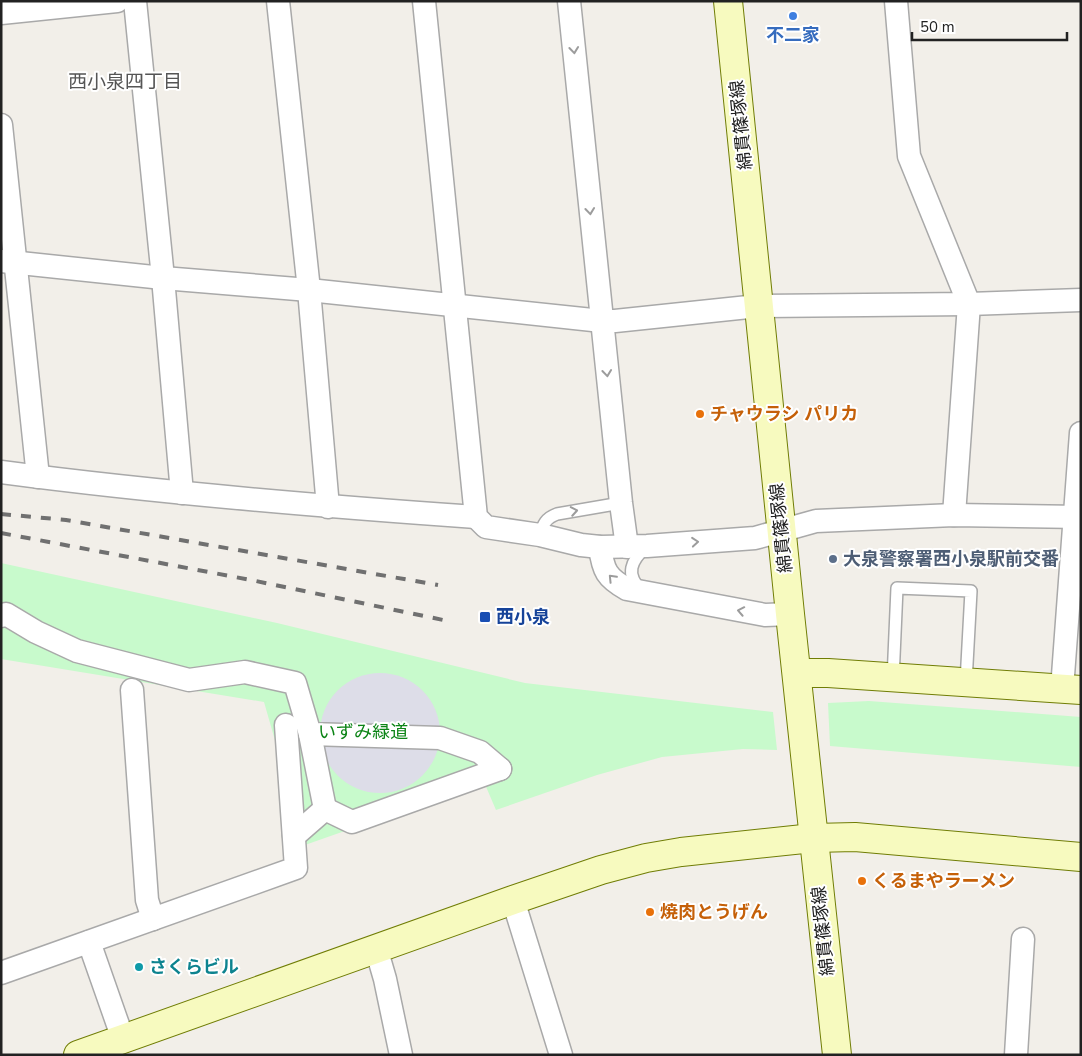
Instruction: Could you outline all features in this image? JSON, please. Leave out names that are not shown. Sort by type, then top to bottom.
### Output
[{"type":"street","points":[[1,13],[117,1]]},
{"type":"street","points":[[135,1],[163,278],[182,493]]},
{"type":"street","points":[[278,1],[309,290],[328,507]]},
{"type":"street","points":[[424,1],[476,517],[486,527],[540,535],[600,548],[755,538],[816,521],[954,516],[1078,517]]},
{"type":"street","points":[[569,1],[621,503],[637,547]]},
{"type":"street","name":"綿貫篠塚線","points":[[728,1],[781,531],[837,1055]]},
{"type":"street","points":[[896,1],[909,156],[969,304],[954,516]]},
{"type":"street","points":[[1,125],[9,262],[38,477]]},
{"type":"street","points":[[9,262],[163,278],[309,290],[602,321],[758,306],[969,304],[1081,300]]},
{"type":"street","points":[[796,673],[828,673],[893,679],[1071,689],[1081,433]]},
{"type":"street","points":[[1,472],[182,493],[328,507],[476,517]]},
{"type":"street","points":[[600,548],[606,570],[612,580],[627,588],[765,615],[790,614]]},
{"type":"street","points":[[1,616],[6,614],[36,632],[77,651],[189,680],[245,672],[295,683],[310,734],[325,810]]},
{"type":"street","points":[[132,690],[147,900],[153,919]]},
{"type":"street","points":[[3,967],[89,942],[296,868],[286,725]]},
{"type":"street","points":[[310,734],[440,738],[480,752],[500,769],[352,822],[325,810]]},
{"type":"street","points":[[294,836],[325,810]]},
{"type":"street","points":[[78,1055],[125,1047],[376,948],[601,870],[646,858],[681,852],[813,838],[855,837],[1081,857]]},
{"type":"street","points":[[513,900],[560,1055]]},
{"type":"street","points":[[1016,1055],[1023,938]]},
{"type":"street","points":[[89,942],[125,1047]]},
{"type":"street","points":[[376,948],[385,979],[401,1055]]},
{"type":"lane","points":[[540,535],[543,524],[548,517],[621,503]]},
{"type":"lane","points":[[637,547],[638,554],[632,564],[632,569],[634,582],[642,591]]},
{"type":"lane","points":[[893,679],[897,588],[971,591],[966,683]]},
{"type":"green space","name":"いずみ緑道","points":[[1,563],[277,623],[525,683],[773,712],[777,750],[743,749],[662,757],[597,775],[496,810],[484,782],[305,845],[264,702],[1,659]]},
{"type":"green space","points":[[869,701],[1081,717],[1081,767],[830,746],[828,703]]},
{"type":"shaded area","points":[[380,673],[392,674],[403,678],[413,683],[422,691],[430,700],[435,710],[439,721],[439,745],[435,756],[430,766],[422,775],[413,783],[403,788],[392,792],[380,793],[368,792],[357,788],[347,783],[338,775],[330,766],[325,756],[321,745],[320,733],[321,721],[325,710],[330,700],[338,691],[347,683],[357,678],[368,674]]},
{"type":"railway","points":[[1,514],[66,520],[438,585]]},
{"type":"railway","points":[[1,533],[251,580],[448,621]]},
{"type":"place","name":"不二家","points":[[793,16]]},
{"type":"place","name":"チャウラシ パリカ","points":[[700,414]]},
{"type":"place","name":"大泉警察署西小泉駅前交番","points":[[833,559]]},
{"type":"place","name":"西小泉","points":[[485,617]]},
{"type":"place","name":"くるまやラーメン","points":[[862,881]]},
{"type":"place","name":"焼肉とうげん","points":[[650,912]]},
{"type":"place","name":"さくらビル","points":[[139,967]]},
{"type":"district","name":"西小泉四丁目","points":[[125,82]]}]
